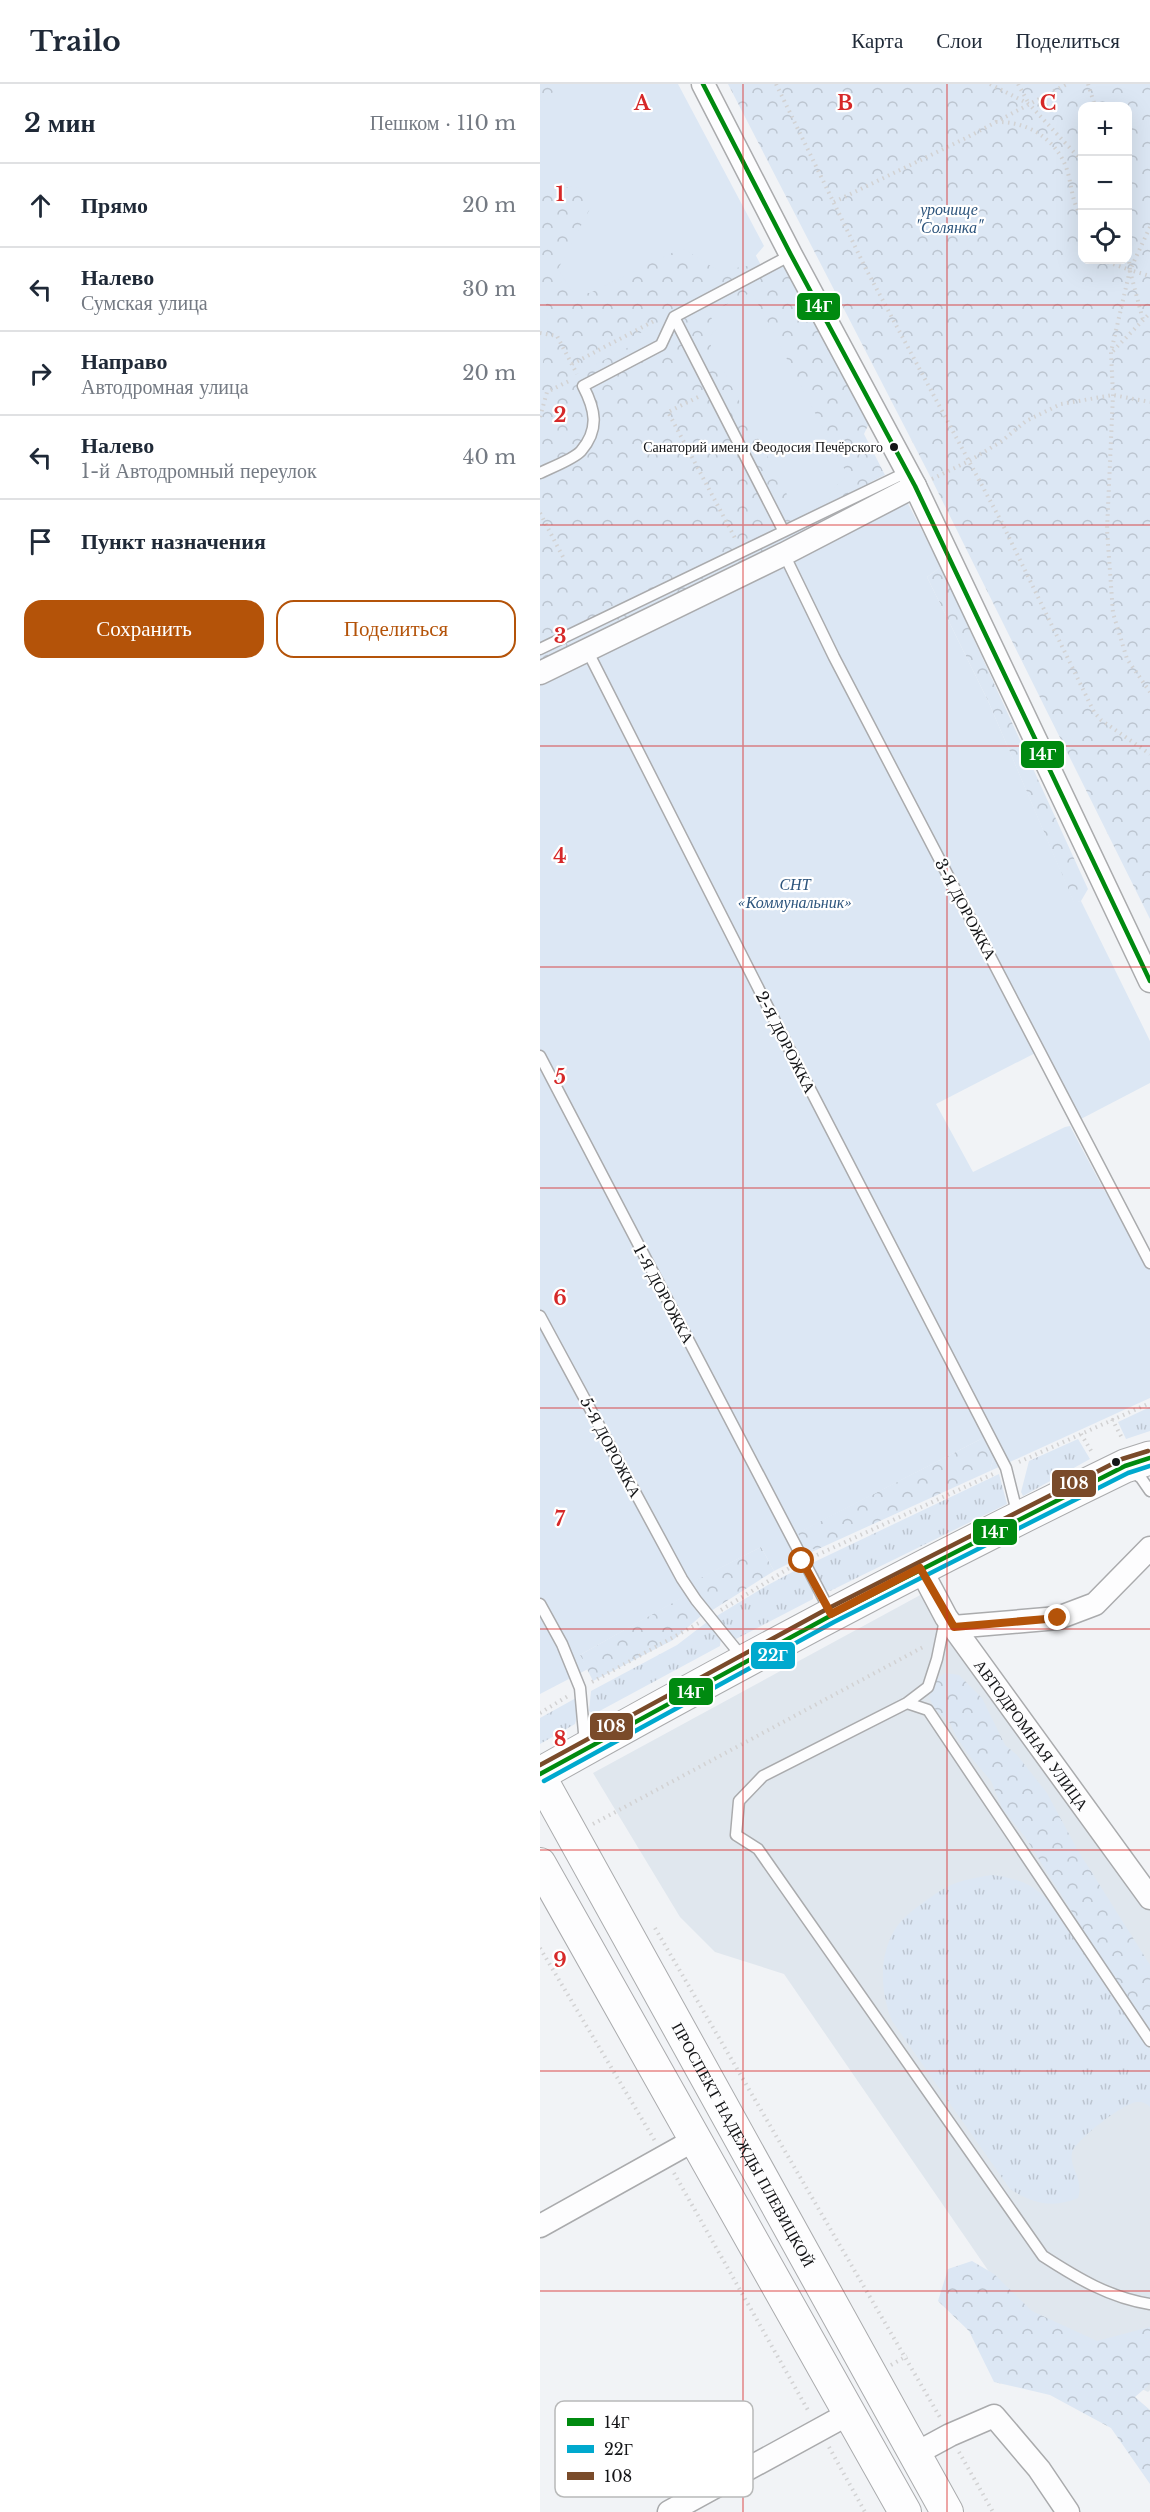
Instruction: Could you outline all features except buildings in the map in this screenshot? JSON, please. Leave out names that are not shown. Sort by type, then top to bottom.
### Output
[{"type":"main road","points":[[540,1775],[745,1660],[1019,1518],[1133,1456]]},
{"type":"main road","name":"ПРОСПЕКТ НАДЕЖДЫ ПЛЕВИЦКОЙ","points":[[540,1775],[947,2512]]},
{"type":"main road","points":[[540,1864],[905,2512]]},
{"type":"street","points":[[703,84],[791,255],[911,479],[1150,981]]},
{"type":"street","points":[[540,672],[784,554],[911,479]]},
{"type":"street","points":[[947,1627],[1058,1618],[1095,1604],[1150,1548]]},
{"type":"street","name":"АВТОДРОМНАЯ УЛИЦА","points":[[920,1568],[947,1627],[1150,1898]]},
{"type":"street","points":[[540,2226],[696,2139]]},
{"type":"street","points":[[753,2466],[850,2413]]},
{"type":"street","points":[[915,2454],[950,2435],[994,2416],[1039,2469],[1068,2512]]},
{"type":"street","points":[[669,2512],[696,2497]]},
{"type":"lane","points":[[540,473],[580,452],[595,426],[592,403],[583,386],[661,345],[674,316],[791,255]]},
{"type":"lane","points":[[674,316],[783,530]]},
{"type":"lane","points":[[540,649],[783,530],[911,479]]},
{"type":"lane","name":"3-Я ДОРОЖКА","points":[[784,554],[834,657],[1150,1263]]},
{"type":"lane","name":"2-Я ДОРОЖКА","points":[[587,650],[779,1029],[1006,1468],[1019,1518]]},
{"type":"lane","name":"1-Я ДОРОЖКА","points":[[540,1056],[831,1614]]},
{"type":"lane","name":"5-Я ДОРОЖКА","points":[[540,1316],[682,1579],[709,1617],[745,1660]]},
{"type":"lane","points":[[1133,1456],[1141,1478],[1150,1491]]},
{"type":"lane","points":[[540,1604],[580,1688],[585,1748]]},
{"type":"lane","points":[[947,1627],[928,1687],[908,1703],[763,1776],[739,1800],[736,1835],[758,1849],[1043,2256],[1081,2280],[1125,2300],[1150,2304]]},
{"type":"lane","points":[[908,1703],[928,1710],[1150,2041]]},
{"type":"path","points":[[776,84],[866,269],[969,461],[1094,712],[1101,720],[1150,754]]},
{"type":"path","points":[[990,84],[1029,104]]},
{"type":"path","points":[[1018,84],[1029,104],[1078,156]]},
{"type":"path","points":[[834,202],[996,122],[1067,84]]},
{"type":"path","points":[[1088,84],[1094,102]]},
{"type":"path","points":[[996,122],[1008,122],[1026,127],[1051,142],[1065,164],[1078,211]]},
{"type":"path","points":[[1150,227],[1130,270],[1111,352],[1113,395],[1107,530],[1113,613],[1127,659],[1150,692]]},
{"type":"path","points":[[1113,264],[1150,276]]},
{"type":"path","points":[[1129,264],[1143,320]]},
{"type":"path","points":[[1111,352],[1150,313]]},
{"type":"path","points":[[572,364],[668,314],[674,316]]},
{"type":"path","points":[[540,333],[557,336],[578,376],[547,392],[540,417]]},
{"type":"path","points":[[712,390],[668,412],[742,551]]},
{"type":"path","points":[[911,479],[969,461],[1002,441],[1026,421],[1060,404],[1113,395],[1150,402]]},
{"type":"path","points":[[540,513],[563,557]]},
{"type":"path","points":[[540,1713],[802,1561],[1112,1419],[1150,1404]]},
{"type":"path","points":[[1112,1419],[1133,1456]]},
{"type":"path","points":[[600,1834],[594,1823],[947,1627]]},
{"type":"path","points":[[654,1926],[993,2512]]},
{"type":"path","points":[[540,1948],[665,2156],[865,2512]]},
{"type":"shaded area","points":[[935,1587],[1150,1901],[1150,2390],[1148,2392],[1084,2360],[1014,2308],[784,1974],[715,1952],[680,1917],[593,1773]]},
{"type":"green space","points":[[540,84],[665,84],[764,271],[783,262],[870,421],[864,434],[885,475],[869,483],[878,502],[540,664]]},
{"type":"green space","points":[[558,84],[678,84],[764,246],[747,266],[719,271],[682,248],[590,293],[573,293],[558,269],[593,203],[586,190],[573,186],[540,193],[540,102],[549,98]]},
{"type":"green space","name":"урочище \"Солянка\"","points":[[728,84],[1150,84],[1150,919],[930,476]]},
{"type":"green space","points":[[540,284],[547,308],[547,320],[540,380]]},
{"type":"green space","points":[[752,292],[848,476],[831,490],[829,502],[799,518],[707,338],[717,329],[709,313]]},
{"type":"green space","points":[[650,328],[654,334],[583,371],[580,364]]},
{"type":"green space","name":"СНТ «Коммунальник»","points":[[903,494],[941,567],[927,577],[989,703],[1074,902],[1081,901],[1150,1041],[1150,1083],[1079,1120],[1043,1049],[936,1104],[973,1172],[1070,1126],[1104,1190],[1150,1260],[1150,1398],[990,1471],[994,1456],[983,1438],[798,1533],[804,1547],[816,1550],[774,1571],[761,1547],[693,1582],[699,1597],[711,1611],[701,1616],[685,1596],[580,1655],[588,1669],[540,1694],[540,674]]},
{"type":"green space","points":[[941,567],[1088,889],[1081,901],[1074,903],[989,703],[927,577]]},
{"type":"green space","points":[[1150,1407],[1150,1431],[1126,1439],[1118,1422]]},
{"type":"green space","points":[[983,1438],[994,1456],[990,1471],[816,1550],[804,1547],[797,1533]]},
{"type":"green space","points":[[1078,1439],[1090,1459],[1023,1496],[1021,1492],[1029,1461]]},
{"type":"green space","points":[[999,1474],[1007,1504],[830,1591],[822,1589],[810,1564]]},
{"type":"green space","points":[[761,1547],[774,1571],[711,1611],[699,1597],[692,1582]]},
{"type":"green space","points":[[800,1568],[813,1592],[813,1599],[736,1639],[730,1636],[715,1617],[766,1586]]},
{"type":"green space","points":[[686,1595],[701,1616],[673,1640],[593,1681],[580,1655]]},
{"type":"green space","points":[[707,1622],[721,1638],[720,1646],[594,1714],[589,1711],[591,1691],[677,1645]]},
{"type":"green space","points":[[945,1673],[959,1675],[982,1698],[1005,1745],[1017,1755],[1047,1793],[1077,1849],[1150,1965],[1150,2029],[1092,1944],[1025,1837],[1002,1808],[991,1781],[968,1754],[950,1723],[935,1709],[929,1697],[936,1680]]},
{"type":"green space","points":[[576,1698],[575,1724],[540,1744],[540,1718]]},
{"type":"green space","points":[[992,1875],[1028,1885],[1042,1894],[1057,1909],[1150,2050],[1150,2107],[1137,2102],[1122,2108],[1091,2131],[1075,2147],[1072,2158],[1079,2185],[1078,2198],[1060,2203],[1034,2201],[1010,2189],[892,2021],[885,1999],[883,1964],[885,1953],[900,1923],[916,1908],[947,1887],[965,1880]]},
{"type":"green space","points":[[972,2261],[994,2274],[1032,2311],[1097,2341],[1150,2327],[1150,2384],[1135,2397],[1150,2410],[1150,2484],[1111,2428],[1050,2395],[994,2382],[969,2331],[938,2301],[948,2269]]},
{"type":"transit line","name":"14Г","points":[[703,84],[791,255],[915,486],[1150,981]]},
{"type":"transit line","name":"108","points":[[540,1765],[827,1609],[1122,1459],[1148,1451]]},
{"type":"transit line","name":"14Г","points":[[540,1774],[830,1616],[1125,1466],[1150,1458]]},
{"type":"transit line","name":"22Г","points":[[544,1781],[834,1622],[1128,1473],[1150,1466]]},
{"type":"place","name":"Санаторий имени Феодосия Печёрского","points":[[894,447]]},
{"type":"route","points":[[802,1561],[831,1614],[920,1568],[946,1617],[954,1627],[1058,1618]]}]
